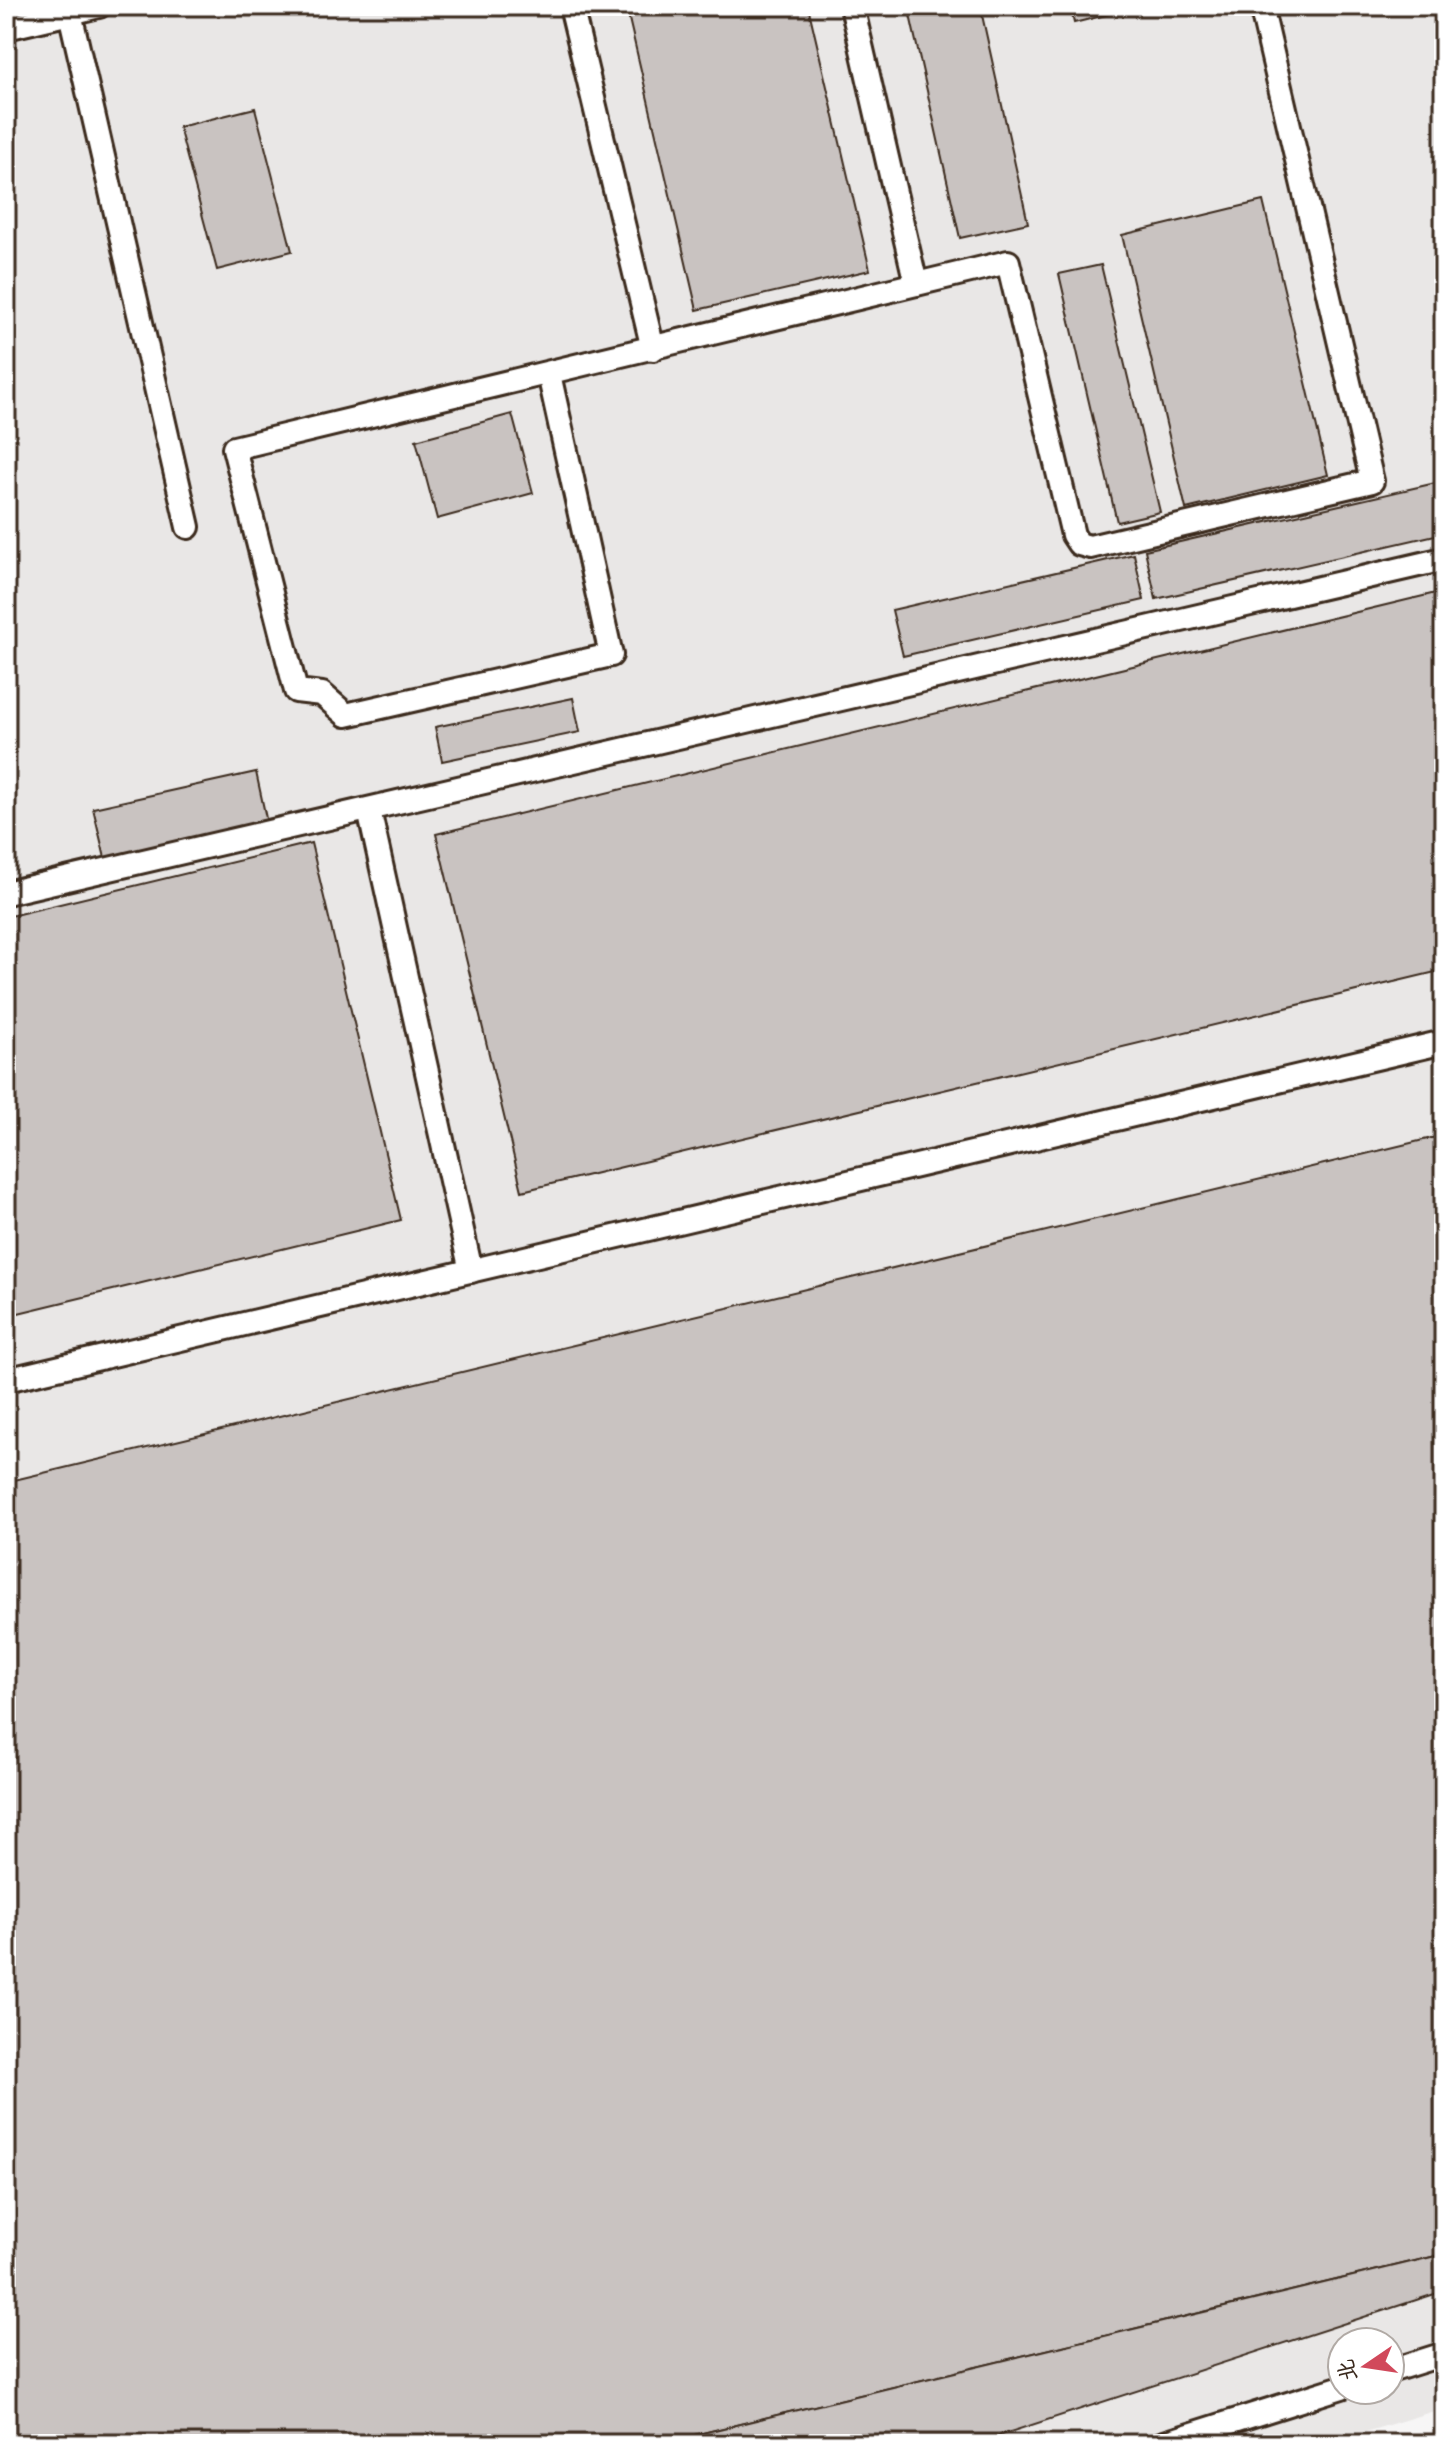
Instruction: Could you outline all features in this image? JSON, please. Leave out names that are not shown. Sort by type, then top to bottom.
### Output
[{"type":"lane","points":[[6,28],[70,10],[99,6]]},
{"type":"lane","points":[[571,6],[653,349]]},
{"type":"lane","points":[[852,6],[916,284]]},
{"type":"lane","points":[[549,374],[611,655],[346,715],[322,694],[296,691],[234,448],[1008,262],[1073,535],[1079,544],[1090,547],[1372,481],[1261,6]]},
{"type":"lane","points":[[70,10],[188,527]]},
{"type":"lane","points":[[6,893],[1444,559]]},
{"type":"lane","points":[[369,810],[471,1271]]},
{"type":"lane","points":[[6,1380],[1444,1042]]},
{"type":"lane","points":[[1406,2366],[1444,2354]]},
{"type":"lane","points":[[1161,2444],[1326,2392]]},
{"type":"shaded area","points":[[6,6],[1444,6],[1444,2408],[1326,2444],[6,2444]]},
{"type":"building","points":[[626,6],[808,6],[870,270],[697,310]]},
{"type":"building","points":[[908,6],[980,6],[1028,223],[960,238]]},
{"type":"building","points":[[1070,6],[1142,6],[1074,23]]},
{"type":"building","points":[[255,108],[292,251],[217,270],[179,127]]},
{"type":"building","points":[[1263,201],[1328,475],[1186,509],[1122,235]]},
{"type":"building","points":[[1101,265],[1160,512],[1117,522],[1059,274]]},
{"type":"building","points":[[512,414],[533,493],[437,519],[416,440]]},
{"type":"building","points":[[1444,481],[1444,533],[1156,599],[1145,550]]},
{"type":"building","points":[[1134,554],[1144,600],[903,656],[892,610]]},
{"type":"building","points":[[1444,591],[1444,970],[522,1191],[436,834]]},
{"type":"building","points":[[573,698],[580,732],[442,761],[435,727]]},
{"type":"building","points":[[256,772],[267,823],[105,858],[93,808]]},
{"type":"building","points":[[311,843],[401,1220],[6,1316],[6,917]]},
{"type":"building","points":[[1444,1135],[1444,2254],[657,2444],[6,2444],[6,1482]]},
{"type":"building","points":[[1444,2254],[1444,2291],[1336,2326],[1326,2326],[1326,2329],[973,2444],[657,2444]]}]
